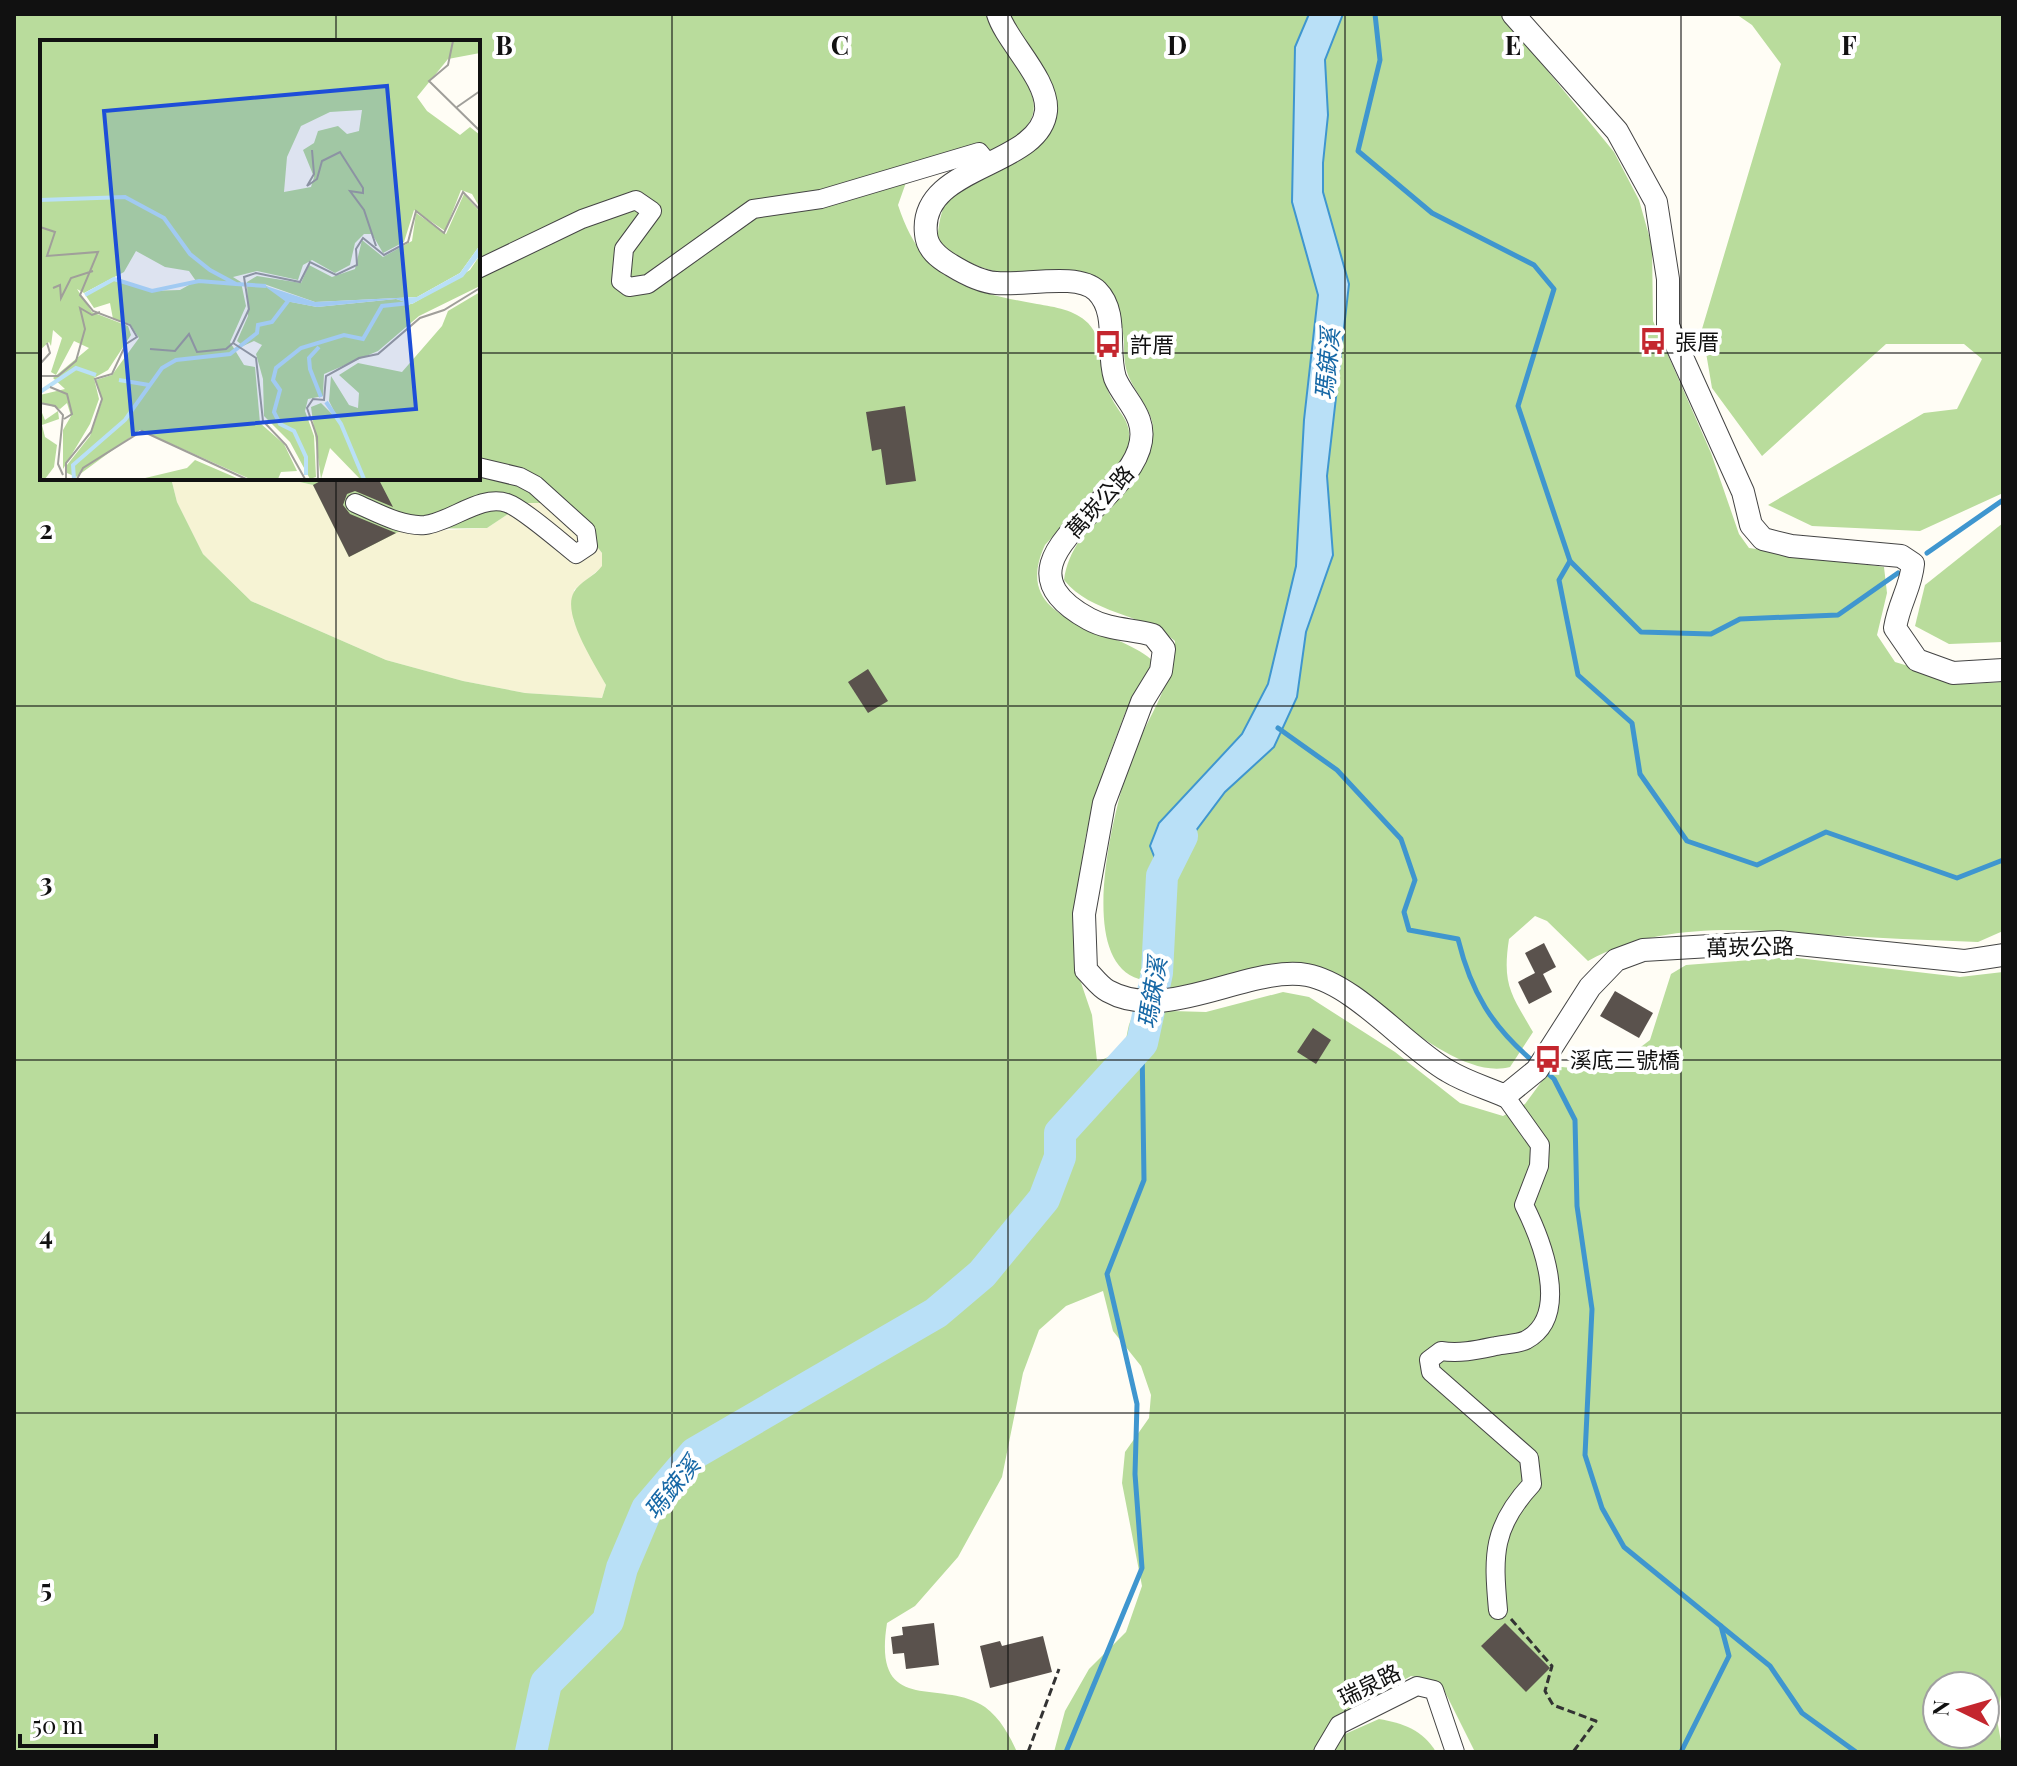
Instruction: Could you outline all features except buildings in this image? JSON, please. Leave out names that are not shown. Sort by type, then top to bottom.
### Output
[{"type":"street","name":"萬崁公路","points":[[998,14],[1035,76],[1046,110],[1039,130],[941,191],[928,212],[926,234],[932,250],[964,273],[994,283],[1081,282],[1094,288],[1105,300],[1115,377],[1140,420],[1142,444],[1134,464],[1099,504],[1077,522],[1052,557],[1050,576],[1057,594],[1089,619],[1112,628],[1153,635],[1164,649],[1161,671],[1142,702],[1104,803],[1084,914],[1086,970],[1107,991],[1131,1000],[1198,997],[1269,975],[1308,975],[1348,995],[1448,1071],[1505,1096],[1542,1063],[1590,987],[1616,960],[1643,950],[1778,942],[1964,961],[2003,955]]},
{"type":"street","points":[[1513,14],[1617,131],[1647,182],[1656,202],[1663,235],[1668,326],[1743,492],[1751,525],[1763,539],[1791,546],[1901,556],[1913,564],[1912,580],[1899,603],[1895,628],[1917,660],[1953,673],[2003,670]]},
{"type":"street","points":[[480,268],[582,219],[636,200],[652,211],[624,249],[621,281],[629,287],[648,284],[753,209],[821,199],[979,152],[988,163]]},
{"type":"street","points":[[355,503],[403,522],[422,525],[444,521],[486,502],[507,503],[576,554],[588,546],[586,531],[535,485],[520,477],[480,467]]},
{"type":"street","points":[[1498,1610],[1493,1555],[1511,1506],[1532,1484],[1529,1458],[1431,1372],[1429,1360],[1441,1351],[1458,1353],[1526,1340],[1544,1322],[1550,1299],[1546,1255],[1524,1205],[1539,1166],[1540,1145],[1505,1096]]},
{"type":"street","name":"瑞泉路","points":[[1323,1752],[1339,1725],[1417,1686],[1434,1690],[1455,1752]]},
{"type":"path","points":[[1498,1610],[1511,1618],[1552,1666],[1545,1691],[1553,1705],[1596,1721],[1573,1752]]},
{"type":"path","points":[[1028,1752],[1059,1669]]},
{"type":"shaded area","points":[[172,480],[291,480],[313,485],[404,529],[427,531],[487,528],[525,503],[544,503],[582,527],[602,553],[602,567],[574,590],[573,620],[606,685],[602,698],[525,693],[463,681],[386,660],[251,601],[203,554],[177,502]]},
{"type":"green space","points":[[14,14],[986,14],[1028,85],[1033,113],[1025,128],[990,152],[909,174],[898,205],[920,251],[950,278],[988,294],[1064,310],[1088,323],[1100,348],[1109,393],[1128,427],[1127,454],[1045,545],[1037,572],[1041,593],[1053,608],[1071,620],[1137,650],[1154,662],[1125,713],[1105,767],[1086,835],[1075,906],[1074,962],[1092,1015],[1097,1061],[1119,1051],[1124,1045],[1129,1024],[1138,1010],[1206,1012],[1283,992],[1309,997],[1395,1052],[1460,1103],[1503,1116],[1525,1104],[1553,1066],[1608,1072],[1650,1040],[1671,974],[1686,965],[1789,957],[1960,977],[2003,972],[2003,1682],[2001,1695],[2001,1670],[1921,1670],[1921,1750],[2001,1750],[2001,1741],[2003,1752],[1475,1752],[1444,1690],[1436,1681],[1411,1676],[1332,1720],[1315,1752],[1054,1752],[1065,1711],[1089,1669],[1126,1632],[1142,1586],[1122,1483],[1125,1452],[1149,1418],[1151,1395],[1141,1366],[1113,1331],[1103,1291],[1066,1306],[1039,1330],[1023,1373],[1002,1477],[958,1557],[915,1606],[887,1623],[885,1653],[890,1672],[900,1683],[914,1689],[967,1699],[985,1707],[1017,1752],[14,1752]]},
{"type":"green space","points":[[1010,14],[1309,14],[1295,47],[1292,202],[1318,295],[1304,420],[1296,566],[1268,684],[1242,734],[1159,823],[1150,846],[1162,875],[1225,792],[1274,747],[1297,697],[1306,632],[1333,555],[1327,476],[1349,284],[1323,192],[1323,163],[1328,115],[1325,60],[1343,14],[1501,14],[1614,152],[1639,200],[1652,246],[1653,321],[1711,453],[1739,534],[1749,548],[1884,567],[1887,593],[1877,635],[1895,662],[1968,684],[2003,682],[2003,931],[1978,942],[1766,931],[1705,931],[1645,939],[1588,961],[1547,921],[1535,916],[1509,939],[1507,955],[1510,988],[1533,1032],[1510,1067],[1489,1068],[1444,1051],[1353,992],[1289,968],[1263,966],[1193,987],[1176,989],[1139,979],[1120,966],[1109,945],[1104,917],[1108,852],[1127,771],[1169,676],[1175,641],[1148,624],[1088,600],[1064,580],[1071,557],[1082,537],[1142,468],[1151,449],[1152,420],[1127,372],[1123,332],[1116,306],[1096,276],[1032,276],[992,270],[973,264],[937,240],[942,213],[949,199],[962,188],[1033,149],[1046,137],[1053,121],[1050,90]]},
{"type":"green space","points":[[1736,14],[2003,14],[2003,493],[1920,531],[1812,526],[1768,505],[1924,413],[1957,409],[1982,359],[1964,344],[1886,344],[1762,456],[1712,388],[1702,329],[1781,64],[1752,25]]},
{"type":"green space","points":[[2003,523],[2003,642],[1949,644],[1915,626],[1925,585]]},
{"type":"green space","points":[[1379,1719],[1412,1729],[1425,1738],[1436,1752],[1334,1752],[1343,1735]]},
{"type":"water","name":"瑪鋉溪","points":[[1309,14],[1343,14],[1325,60],[1328,115],[1323,163],[1323,192],[1349,284],[1327,476],[1333,555],[1306,632],[1297,697],[1274,747],[1225,792],[1162,876],[1150,846],[1159,823],[1242,734],[1268,684],[1296,566],[1304,420],[1318,295],[1292,202],[1295,47]]},
{"type":"waterway","points":[[1375,14],[1380,60],[1358,151],[1432,213],[1534,265],[1554,289],[1518,406],[1570,561],[1559,580],[1578,675],[1632,723],[1640,774],[1687,841],[1757,865],[1826,832],[1957,878],[2003,860]]},
{"type":"waterway","points":[[1927,553],[2003,500]]},
{"type":"waterway","points":[[1570,561],[1641,632],[1711,634],[1740,619],[1838,615],[1898,573]]},
{"type":"waterway","points":[[1278,728],[1337,770],[1401,839],[1415,880],[1404,912],[1409,930],[1458,939],[1469,976],[1485,1007],[1506,1035],[1534,1062]]},
{"type":"waterway","name":"瑪鋉溪","points":[[531,1752],[546,1683],[608,1621],[622,1568],[647,1509],[695,1453],[936,1313],[982,1274],[1044,1199],[1060,1157],[1060,1133],[1142,1043],[1157,973],[1162,876],[1182,836]]},
{"type":"waterway","points":[[1066,1752],[1142,1568],[1135,1474],[1137,1404],[1107,1274],[1144,1180],[1142,1043]]},
{"type":"waterway","points":[[1545,1071],[1554,1079],[1575,1120],[1577,1206],[1592,1309],[1585,1455],[1602,1508],[1624,1547],[1770,1666],[1802,1713],[1856,1752]]},
{"type":"waterway","points":[[1681,1752],[1729,1656],[1721,1626]]},
{"type":"place","name":"張厝","points":[[1653,341]]},
{"type":"place","name":"許厝","points":[[1108,344]]},
{"type":"place","name":"溪底三號橋","points":[[1548,1059]]}]
